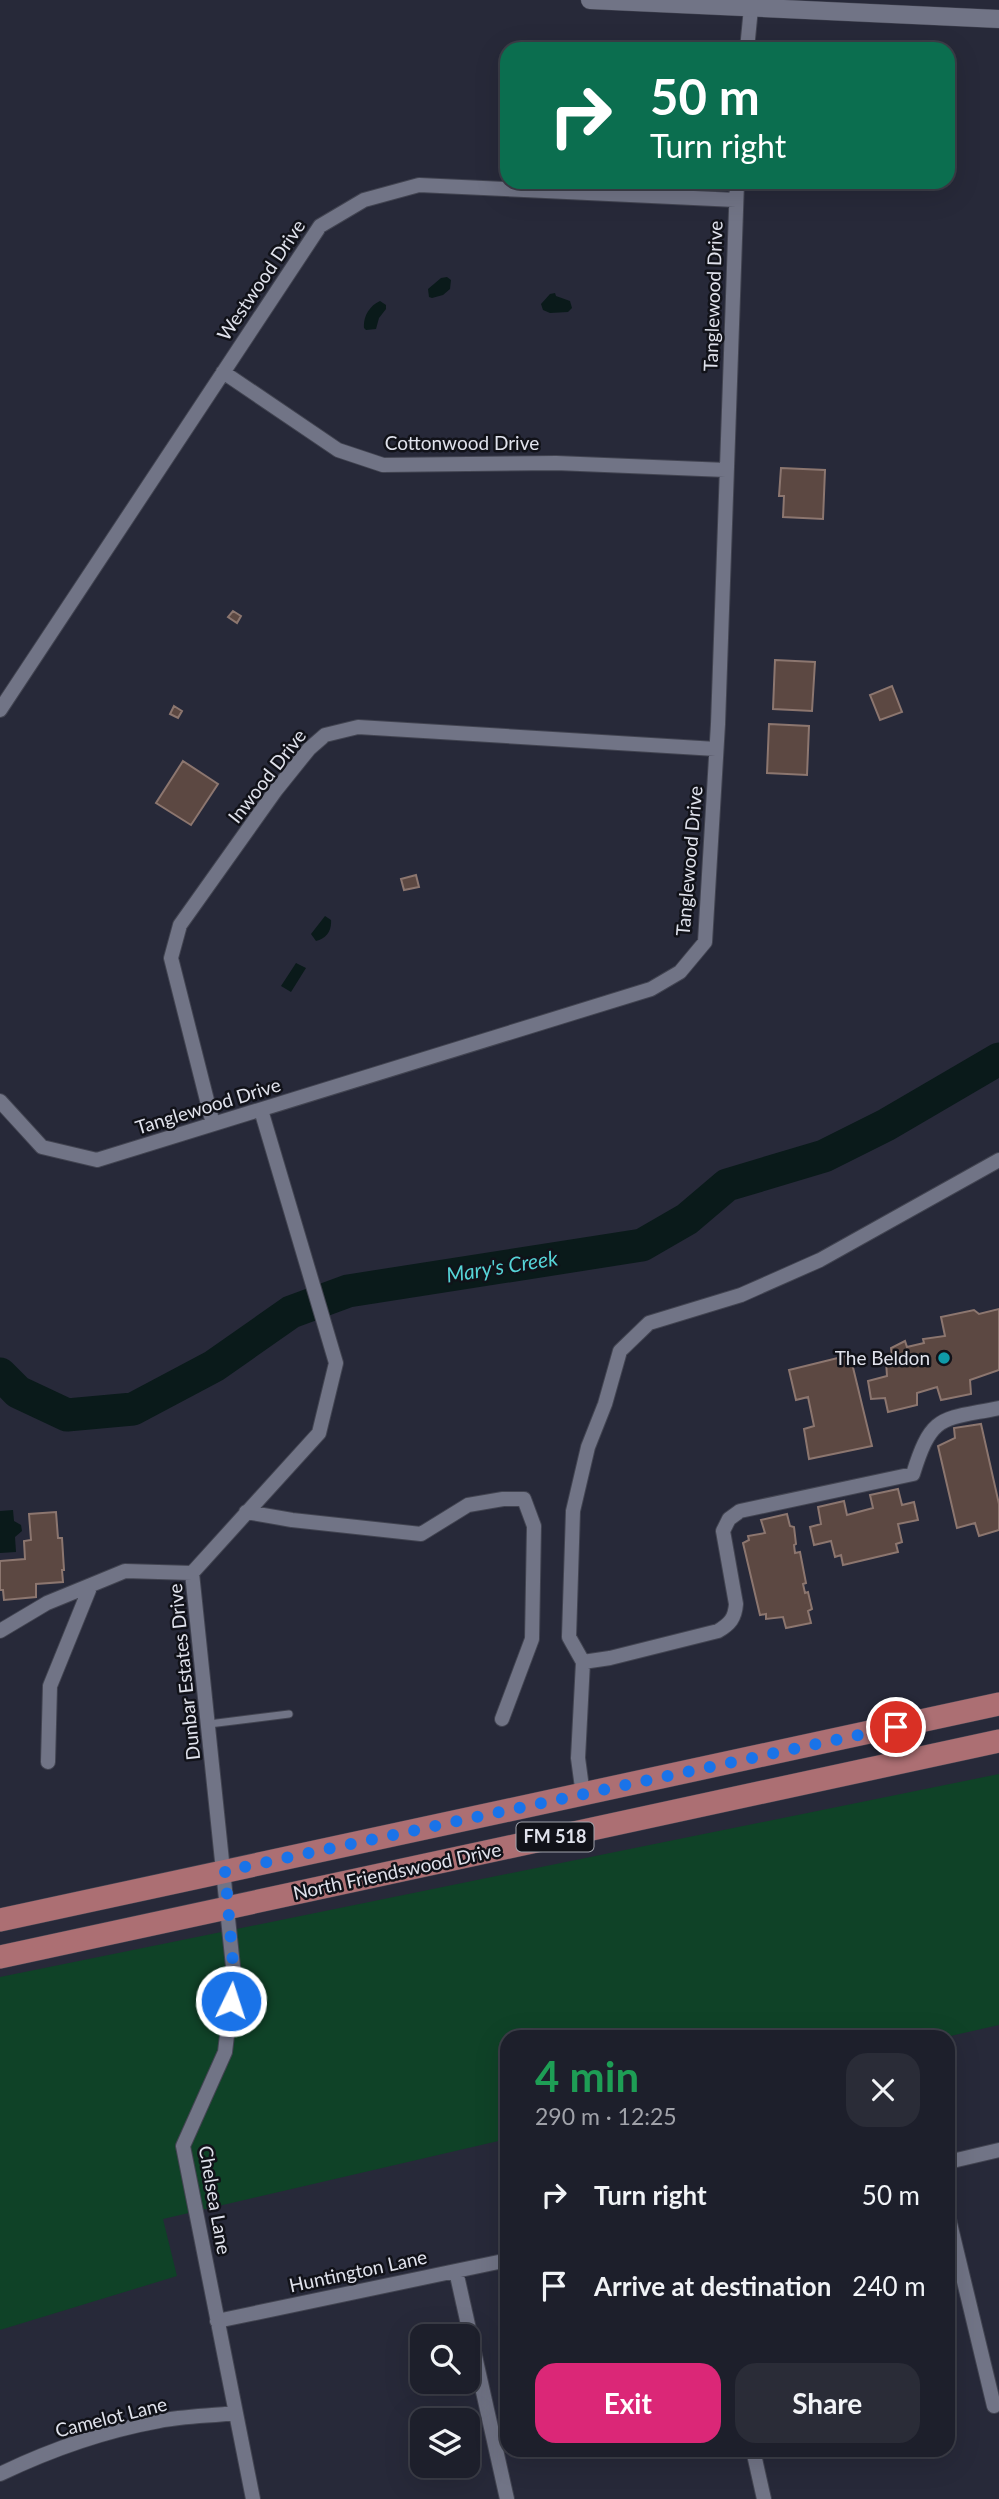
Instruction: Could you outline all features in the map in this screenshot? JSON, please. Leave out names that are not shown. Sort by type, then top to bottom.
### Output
[{"type":"main road","name":"North Friendswood Drive","points":[[0,1920],[999,1704]]},
{"type":"main road","name":"North Friendswood Drive","points":[[0,1957],[999,1741]]},
{"type":"street","points":[[590,0],[999,19]]},
{"type":"street","points":[[748,42],[751,8]]},
{"type":"street","name":"Westwood Drive","points":[[0,710],[320,226],[363,200],[419,185],[500,189]]},
{"type":"street","name":"Westwood Drive","points":[[504,189],[736,200]]},
{"type":"street","name":"Tanglewood Drive","points":[[0,1101],[42,1147],[97,1160],[651,989],[680,972],[705,942],[716,749],[737,189]]},
{"type":"street","name":"Cottonwood Drive","points":[[223,372],[338,450],[383,465],[556,463],[726,470]]},
{"type":"street","name":"Inwood Drive","points":[[214,1124],[170,958],[180,925],[276,790],[309,749],[325,734],[358,727],[716,749]]},
{"type":"street","name":"Dunbar Estates Drive","points":[[225,1871],[192,1573],[319,1433],[336,1363],[261,1110]]},
{"type":"street","points":[[583,1795],[578,1758],[583,1662],[569,1637],[573,1511],[588,1447],[605,1404],[620,1352],[649,1323],[741,1296],[808,1265],[999,1160]]},
{"type":"street","points":[[583,1662],[718,1632],[729,1625],[735,1616],[736,1604],[723,1531],[729,1519],[740,1511],[913,1474],[922,1445],[931,1430],[945,1419],[996,1413]]},
{"type":"street","points":[[246,1512],[292,1520],[421,1534],[468,1505],[503,1499],[524,1499],[534,1526],[532,1639],[502,1719]]},
{"type":"street","points":[[0,1631],[47,1603],[125,1571],[192,1573]]},
{"type":"street","points":[[48,1762],[50,1686],[91,1585]]},
{"type":"street","name":"Chelsea Lane","points":[[225,1871],[234,1976],[225,2052],[183,2146],[253,2499]]},
{"type":"street","points":[[955,2160],[999,2150]]},
{"type":"street","points":[[955,2244],[994,2406]]},
{"type":"street","name":"Huntington Lane","points":[[217,2321],[500,2262]]},
{"type":"street","points":[[456,2271],[507,2499]]},
{"type":"street","name":"Camelot Lane","points":[[0,2474],[36,2457],[100,2435],[160,2421],[235,2413]]},
{"type":"street","points":[[755,2457],[764,2499]]},
{"type":"lane","points":[[209,1724],[289,1714]]},
{"type":"green space","points":[[999,1774],[999,2025],[955,2035],[955,2030],[500,2030],[500,2141],[163,2219],[177,2276],[0,2330],[0,1977]]},
{"type":"shaded area","points":[[447,277],[451,280],[450,289],[443,295],[429,297],[428,289],[441,278]]},
{"type":"shaded area","points":[[555,293],[556,296],[570,301],[572,308],[568,312],[550,313],[543,310],[541,304],[550,294]]},
{"type":"shaded area","points":[[380,301],[386,305],[386,309],[379,318],[376,329],[366,330],[364,324],[367,312]]},
{"type":"shaded area","points":[[325,916],[331,920],[328,934],[316,941],[311,934]]},
{"type":"shaded area","points":[[296,963],[306,968],[291,992],[281,986]]},
{"type":"shaded area","points":[[13,1510],[14,1521],[21,1525],[22,1531],[15,1537],[16,1552],[0,1553],[0,1511]]},
{"type":"building","points":[[781,468],[825,470],[823,519],[783,517],[784,496],[779,496]]},
{"type":"building","points":[[233,611],[241,616],[237,623],[228,617]]},
{"type":"building","points":[[775,660],[815,662],[812,711],[773,709]]},
{"type":"building","points":[[892,686],[902,712],[880,720],[870,695]]},
{"type":"building","points":[[174,706],[182,711],[178,718],[170,714]]},
{"type":"building","points":[[769,724],[809,726],[807,775],[767,773]]},
{"type":"building","points":[[183,761],[218,784],[191,825],[156,803]]},
{"type":"building","points":[[416,875],[419,887],[404,890],[401,879]]},
{"type":"building","name":"The Beldon","points":[[999,1309],[999,1370],[970,1380],[971,1394],[941,1400],[937,1387],[917,1393],[917,1405],[888,1412],[885,1398],[871,1399],[868,1381],[887,1376],[886,1361],[892,1356],[891,1348],[905,1341],[907,1347],[924,1343],[923,1339],[945,1336],[941,1317],[974,1310],[979,1314]]},
{"type":"building","name":"The Beldon","points":[[850,1355],[872,1446],[809,1459],[804,1429],[814,1426],[808,1397],[796,1400],[789,1370]]},
{"type":"building","points":[[981,1424],[999,1504],[999,1530],[979,1536],[975,1523],[957,1528],[938,1446],[955,1438],[954,1428]]},
{"type":"building","points":[[898,1489],[902,1505],[914,1502],[918,1520],[898,1524],[902,1542],[896,1544],[898,1552],[843,1565],[841,1555],[835,1557],[831,1541],[814,1545],[810,1527],[821,1524],[818,1507],[844,1501],[847,1515],[873,1508],[870,1495]]},
{"type":"building","points":[[56,1512],[58,1538],[62,1538],[63,1582],[36,1584],[36,1597],[4,1600],[3,1590],[0,1590],[0,1561],[25,1559],[24,1541],[31,1540],[29,1514]]},
{"type":"building","points":[[787,1514],[790,1526],[794,1527],[795,1553],[800,1552],[806,1583],[803,1584],[812,1609],[808,1611],[811,1623],[786,1628],[783,1617],[766,1619],[766,1614],[760,1615],[743,1543],[749,1540],[748,1536],[765,1533],[761,1520]]},
{"type":"waterway","name":"Mary's Creek","points":[[0,1374],[18,1392],[67,1415],[133,1409],[214,1366],[291,1312],[348,1291],[642,1245],[687,1219],[727,1185],[824,1156],[886,1125],[999,1059]]},
{"type":"place","name":"The Beldon","points":[[944,1358]]},
{"type":"route","points":[[231,2001],[234,1976],[225,1871],[896,1727]]}]
